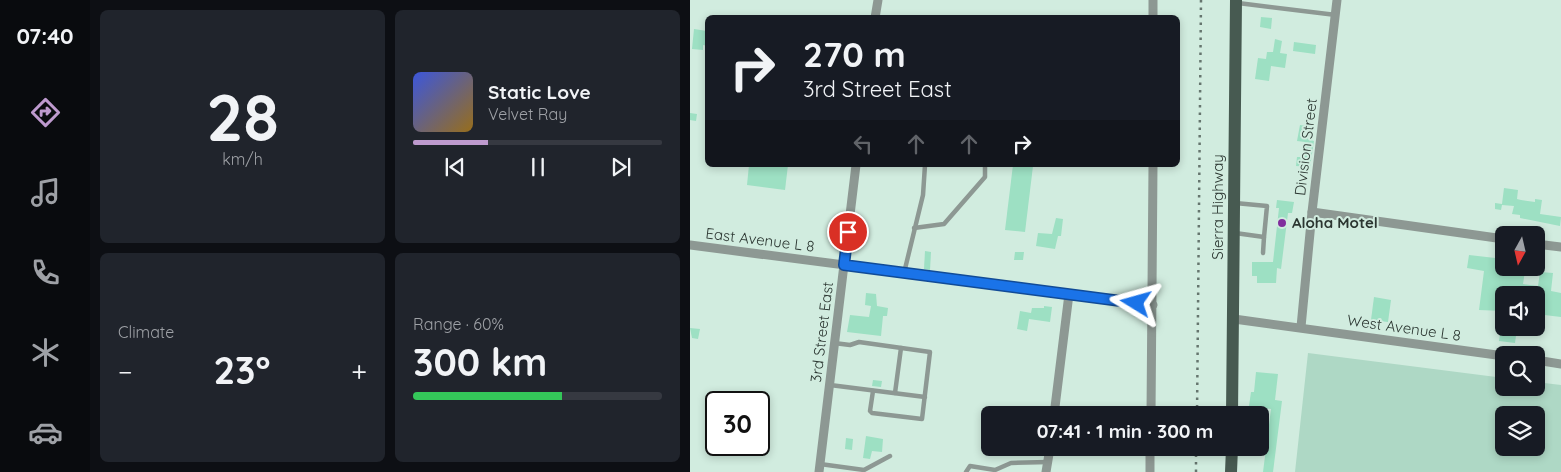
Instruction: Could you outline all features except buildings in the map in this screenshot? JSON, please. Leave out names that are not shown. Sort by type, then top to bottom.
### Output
[{"type":"main road","name":"Sierra Highway","points":[[1232,406],[1236,2]]},
{"type":"main road","points":[[1231,472],[1232,456]]},
{"type":"street","points":[[876,15],[878,0]]},
{"type":"street","points":[[1153,0],[1153,15]]},
{"type":"street","name":"Division Street","points":[[1301,327],[1312,212],[1337,0]]},
{"type":"street","name":"3rd Street East","points":[[819,468],[856,167]]},
{"type":"street","points":[[1151,406],[1153,167]]},
{"type":"street","points":[[1312,212],[1495,238]]},
{"type":"street","name":"East Avenue L 8","points":[[690,245],[1153,305]]},
{"type":"street","points":[[1545,245],[1561,248]]},
{"type":"street","points":[[1055,406],[1069,294]]},
{"type":"street","points":[[1234,319],[1301,327]]},
{"type":"street","name":"West Avenue L 8","points":[[1301,327],[1495,355]]},
{"type":"street","points":[[1545,361],[1561,364]]},
{"type":"street","points":[[1046,472],[1049,456]]},
{"type":"street","points":[[1150,456],[1150,472]]},
{"type":"lane","points":[[1236,2],[1336,15]]},
{"type":"lane","points":[[904,273],[922,195],[925,167]]},
{"type":"lane","points":[[914,228],[944,224],[985,177],[984,167]]},
{"type":"lane","points":[[1234,203],[1267,206],[1263,253]]},
{"type":"lane","points":[[1234,233],[1264,237]]},
{"type":"lane","points":[[834,343],[850,345],[860,342],[930,352],[925,397],[920,419],[872,413],[870,411],[873,391]]},
{"type":"lane","points":[[895,393],[901,348]]},
{"type":"lane","points":[[829,385],[925,397]]},
{"type":"lane","points":[[819,468],[864,470],[890,456]]},
{"type":"lane","points":[[966,472],[970,466],[995,471],[1011,463],[1048,462]]},
{"type":"green space","points":[[1308,353],[1495,377],[1495,396],[1545,396],[1545,383],[1561,385],[1561,472],[1295,472]]},
{"type":"railway","points":[[1197,406],[1201,0]]},
{"type":"railway","points":[[1196,456],[1196,472]]},
{"type":"place","name":"Aloha Motel","points":[[1282,223]]},
{"type":"route","points":[[848,232],[844,265],[1136,303]]}]
